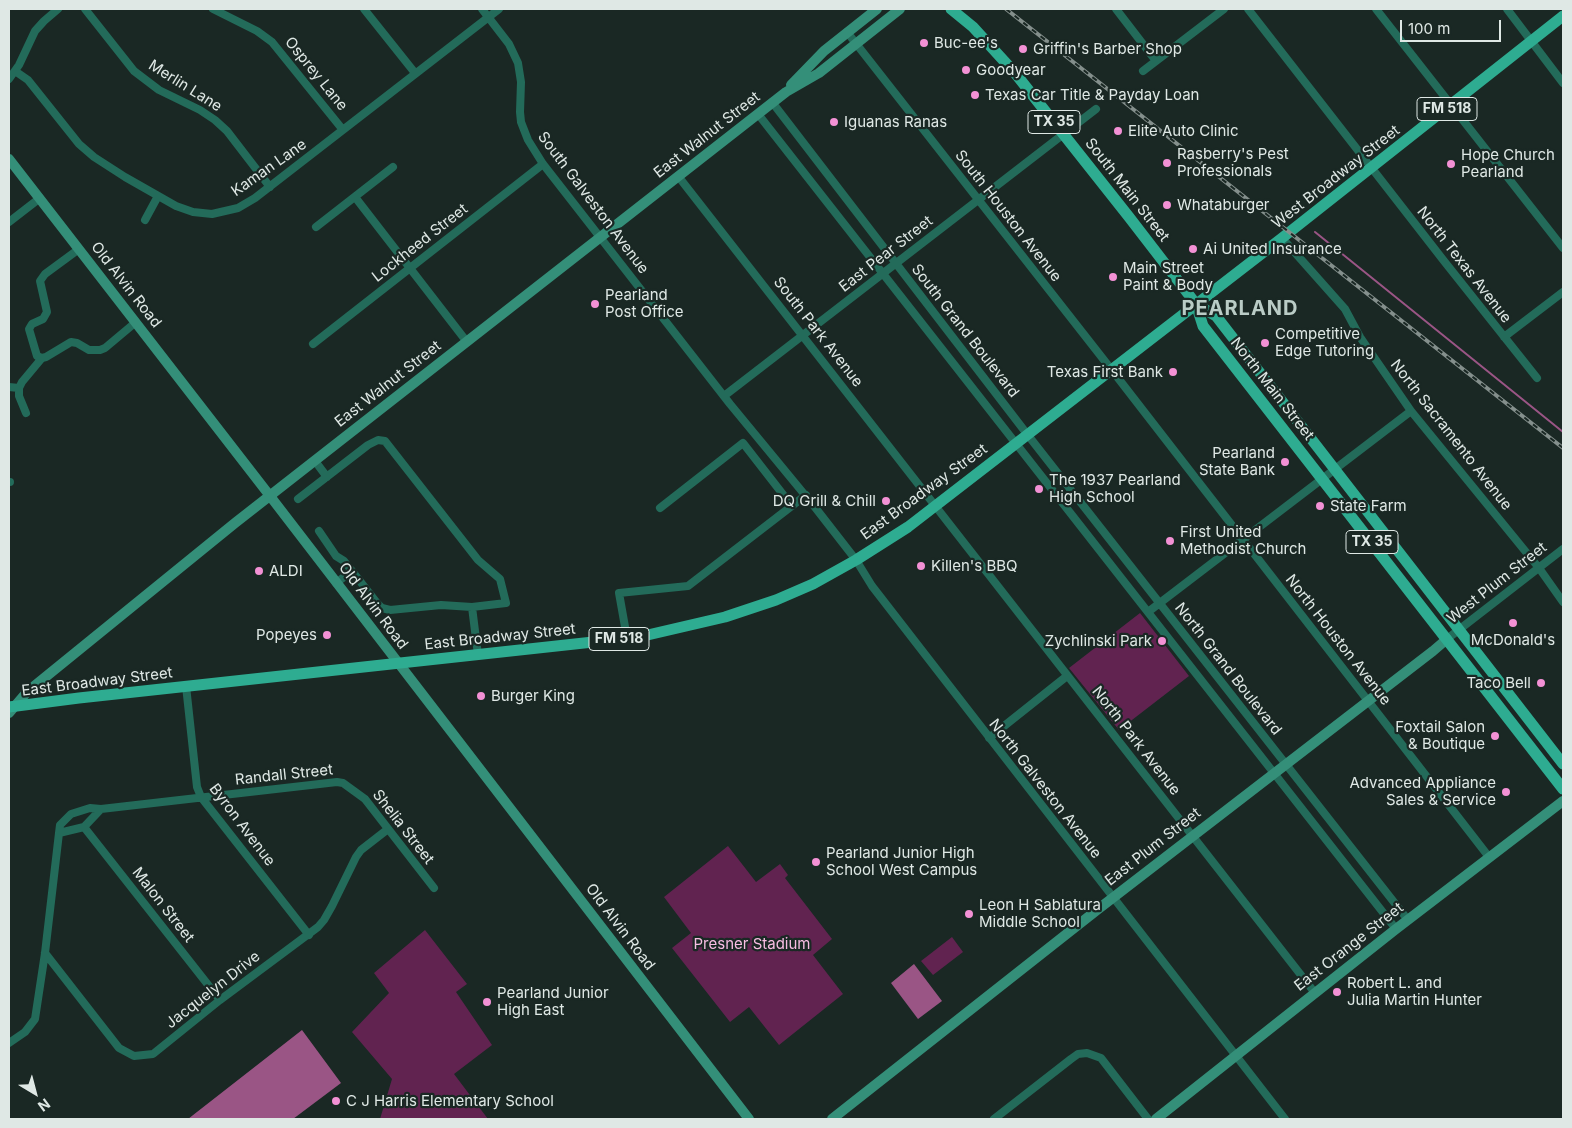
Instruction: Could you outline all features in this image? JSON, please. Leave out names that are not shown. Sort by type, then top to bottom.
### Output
[{"type":"main road","name":"South Main Street","points":[[951,9],[973,27],[1015,72],[1196,304]]},
{"type":"main road","name":"West Broadway Street","points":[[1196,304],[1563,16]]},
{"type":"main road","name":"East Broadway Street","points":[[10,709],[186,686],[627,638],[695,625],[750,610],[813,584],[891,538],[1196,304]]},
{"type":"main road","name":"North Main Street","points":[[1196,304],[1216,316],[1563,764]]},
{"type":"main road","name":"North Main Street","points":[[1196,304],[1204,326],[1563,789]]},
{"type":"street","points":[[9,79],[35,31],[58,9]]},
{"type":"street","name":"Merlin Lane","points":[[85,9],[134,71],[159,90],[200,110],[215,120],[227,131],[270,187]]},
{"type":"street","name":"Osprey Lane","points":[[213,9],[258,31],[272,42],[343,130]]},
{"type":"street","points":[[364,9],[416,73]]},
{"type":"street","name":"South Galveston Avenue","points":[[482,9],[509,44],[518,62],[521,82],[521,122],[528,140],[543,164],[724,396],[806,495],[856,560]]},
{"type":"street","name":"Kaman Lane","points":[[15,71],[32,85],[85,150],[111,169],[184,210],[212,214],[238,208],[255,198],[499,9]]},
{"type":"street","name":"East Walnut Street","points":[[786,92],[824,51],[877,9]]},
{"type":"street","name":"East Walnut Street","points":[[10,709],[39,682],[270,496],[600,236],[772,102],[818,72],[900,9]]},
{"type":"street","points":[[1116,9],[1156,61]]},
{"type":"street","points":[[1143,71],[1224,9]]},
{"type":"street","name":"North Texas Avenue","points":[[1248,9],[1537,378]]},
{"type":"street","points":[[1376,9],[1563,248]]},
{"type":"street","points":[[1507,9],[1563,83]]},
{"type":"street","name":"South Houston Avenue","points":[[847,32],[1111,369]]},
{"type":"street","name":"South Grand Boulevard","points":[[772,102],[1027,434]]},
{"type":"street","name":"East Pear Street","points":[[724,396],[1096,109]]},
{"type":"street","name":"South Grand Boulevard","points":[[758,114],[1016,442]]},
{"type":"street","name":"Old Alvin Road","points":[[9,159],[749,1119]]},
{"type":"street","name":"Lockheed Street","points":[[314,344],[543,164]]},
{"type":"street","points":[[316,227],[393,167]]},
{"type":"street","name":"South Park Avenue","points":[[678,176],[935,506]]},
{"type":"street","points":[[145,220],[158,196]]},
{"type":"street","points":[[355,197],[467,342]]},
{"type":"street","points":[[9,222],[40,198]]},
{"type":"street","name":"North Sacramento Avenue","points":[[1282,238],[1345,308],[1360,337],[1411,411],[1539,568],[1563,602]]},
{"type":"street","points":[[42,358],[35,353],[28,329],[32,324],[43,319],[46,312],[40,282],[45,274],[79,249]]},
{"type":"street","points":[[1504,338],[1563,292]]},
{"type":"street","points":[[26,413],[19,396],[19,388],[42,358],[46,358],[71,342],[77,342],[89,350],[100,350],[136,322]]},
{"type":"street","name":"North Houston Avenue","points":[[1111,369],[1489,857]]},
{"type":"street","points":[[9,387],[19,388]]},
{"type":"street","points":[[1148,612],[1411,411]]},
{"type":"street","name":"North Grand Boulevard","points":[[1027,434],[1408,920]]},
{"type":"street","points":[[298,499],[368,445],[378,440],[384,441],[478,560],[500,578],[506,603],[472,607],[442,605],[390,610],[382,608],[344,561],[336,556],[319,531]]},
{"type":"street","name":"North Grand Boulevard","points":[[1016,442],[1396,929]]},
{"type":"street","points":[[660,508],[742,443],[792,506]]},
{"type":"street","points":[[315,461],[327,477]]},
{"type":"street","points":[[627,638],[619,593],[688,586],[806,495]]},
{"type":"street","name":"North Park Avenue","points":[[935,506],[1315,993]]},
{"type":"street","name":"West Plum Street","points":[[1447,639],[1563,549]]},
{"type":"street","name":"North Galveston Avenue","points":[[856,560],[872,586],[1286,1119]]},
{"type":"street","points":[[336,583],[352,571]]},
{"type":"street","points":[[472,607],[478,655]]},
{"type":"street","name":"East Plum Street","points":[[832,1119],[1113,897],[1447,639]]},
{"type":"street","points":[[989,738],[1067,676]]},
{"type":"street","name":"Byron Avenue","points":[[186,686],[197,787],[201,798],[309,935]]},
{"type":"street","name":"Randall Street","points":[[9,1043],[26,1032],[34,1019],[45,953],[60,825],[71,814],[90,808],[101,809],[337,782],[349,786]]},
{"type":"street","name":"Shelia Street","points":[[349,786],[365,799],[434,888]]},
{"type":"street","name":"East Orange Street","points":[[1162,1117],[1237,1054],[1563,800]]},
{"type":"street","points":[[59,833],[84,827],[101,809]]},
{"type":"street","name":"Malon Street","points":[[84,827],[220,1000]]},
{"type":"street","name":"Jacquelyn Drive","points":[[45,953],[119,1048],[134,1056],[153,1054],[220,1000],[309,935],[324,920],[361,850],[388,829]]},
{"type":"street","points":[[994,1119],[1071,1059],[1078,1054],[1086,1053],[1101,1058],[1148,1119]]},
{"type":"green space","points":[[1140,613],[1189,676],[1119,730],[1069,668]]},
{"type":"green space","name":"Presner Stadium","points":[[728,846],[756,882],[780,864],[788,875],[785,878],[832,939],[813,955],[843,994],[779,1045],[749,1007],[730,1022],[672,948],[691,933],[664,897]]},
{"type":"green space","points":[[425,930],[467,984],[456,992],[492,1045],[454,1074],[488,1119],[380,1119],[392,1079],[352,1032],[389,993],[374,973]]},
{"type":"green space","points":[[952,937],[963,952],[933,975],[921,961]]},
{"type":"shaded area","points":[[914,964],[942,1001],[918,1019],[891,983]]},
{"type":"shaded area","points":[[302,1030],[341,1083],[293,1119],[188,1119]]},
{"type":"waterway","points":[[1315,232],[1563,432]]},
{"type":"railway","points":[[1006,9],[1563,448]]},
{"type":"place","name":"Buc-ee's","points":[[924,43]]},
{"type":"place","name":"Griffin's Barber Shop","points":[[1023,49]]},
{"type":"place","name":"Goodyear","points":[[966,70]]},
{"type":"place","name":"Texas Car Title & Payday Loan","points":[[975,95]]},
{"type":"place","name":"Iguanas Ranas","points":[[834,122]]},
{"type":"place","name":"Elite Auto Clinic","points":[[1118,131]]},
{"type":"place","name":"Rasberry's Pest Professionals","points":[[1167,163]]},
{"type":"place","name":"Hope Church Pearland","points":[[1451,164]]},
{"type":"place","name":"Whataburger","points":[[1167,205]]},
{"type":"place","name":"Ai United Insurance","points":[[1193,249]]},
{"type":"place","name":"Main Street Paint & Body","points":[[1113,277]]},
{"type":"place","name":"Pearland Post Office","points":[[595,304]]},
{"type":"place","name":"Competitive Edge Tutoring","points":[[1265,343]]},
{"type":"place","name":"Texas First Bank","points":[[1173,372]]},
{"type":"place","name":"Pearland State Bank","points":[[1285,462]]},
{"type":"place","name":"The 1937 Pearland High School","points":[[1039,489]]},
{"type":"place","name":"DQ Grill & Chill","points":[[886,501]]},
{"type":"place","name":"State Farm","points":[[1320,506]]},
{"type":"place","name":"First United Methodist Church","points":[[1170,541]]},
{"type":"place","name":"Killen's BBQ","points":[[921,566]]},
{"type":"place","name":"ALDI","points":[[259,571]]},
{"type":"place","name":"McDonald's","points":[[1513,623]]},
{"type":"place","name":"Popeyes","points":[[327,635]]},
{"type":"place","name":"Zychlinski Park","points":[[1162,641]]},
{"type":"place","name":"Taco Bell","points":[[1541,683]]},
{"type":"place","name":"Burger King","points":[[481,696]]},
{"type":"place","name":"Foxtail Salon & Boutique","points":[[1495,736]]},
{"type":"place","name":"Advanced Appliance Sales & Service","points":[[1506,792]]},
{"type":"place","name":"Pearland Junior High School West Campus","points":[[816,862]]},
{"type":"place","name":"Leon H Sablatura Middle School","points":[[969,914]]},
{"type":"place","name":"Robert L. and Julia Martin Hunter","points":[[1337,992]]},
{"type":"place","name":"Pearland Junior High East","points":[[487,1002]]},
{"type":"place","name":"C J Harris Elementary School","points":[[336,1101]]},
{"type":"district","name":"PEARLAND","points":[[1240,309]]}]
